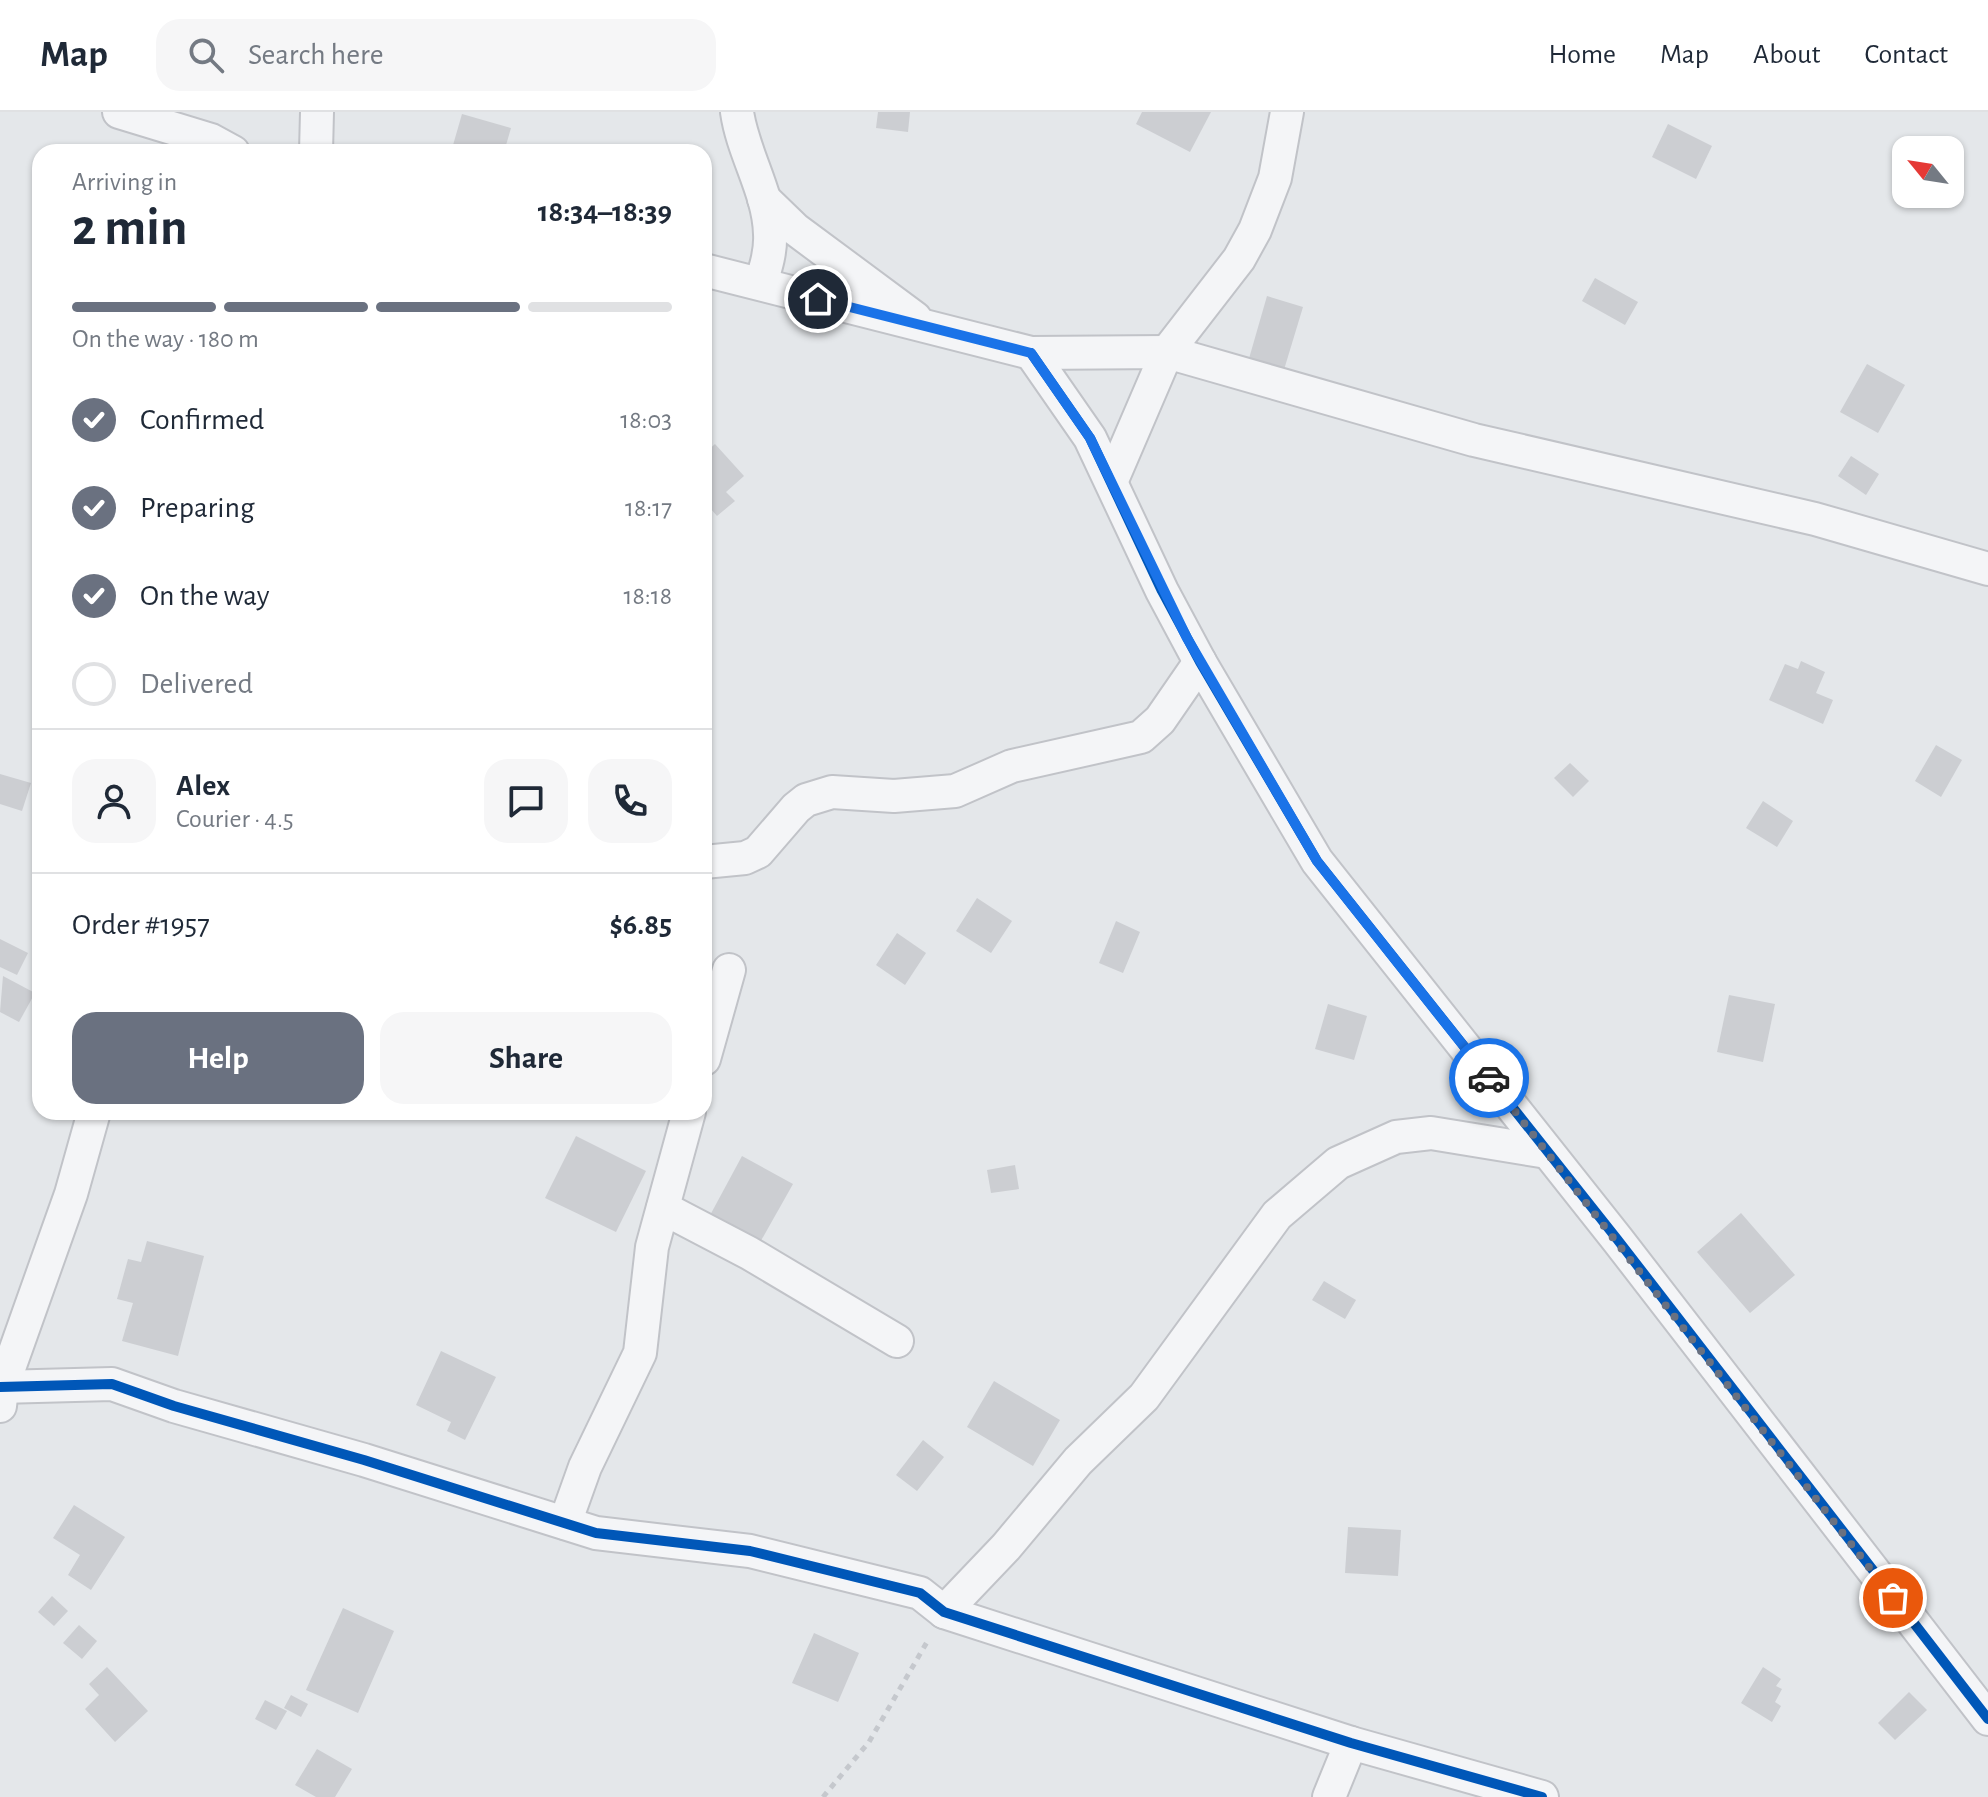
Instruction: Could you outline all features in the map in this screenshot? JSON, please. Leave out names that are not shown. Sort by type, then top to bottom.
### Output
[{"type":"street","points":[[119,112],[218,144]]},
{"type":"street","points":[[316,144],[317,112]]},
{"type":"street","points":[[737,112],[741,140],[764,199],[770,249],[761,283]]},
{"type":"street","points":[[1112,480],[1167,352],[1239,259],[1255,230],[1275,178],[1287,112]]},
{"type":"street","points":[[764,199],[795,229],[930,330]]},
{"type":"street","points":[[712,272],[930,330],[1031,353],[1167,352],[1474,440],[1815,519],[1988,569]]},
{"type":"street","points":[[1031,353],[1077,415],[1200,662],[1317,861],[1988,1719]]},
{"type":"street","points":[[712,861],[745,858],[758,852],[796,808],[806,800],[832,792],[894,796],[955,791],[1012,766],[1141,737],[1160,720],[1200,662]]},
{"type":"street","points":[[712,1031],[729,970]]},
{"type":"street","points":[[92,1120],[71,1194],[1,1394],[112,1384],[174,1406],[364,1460],[596,1533],[750,1551],[920,1593],[944,1612],[1351,1743],[1542,1797]]},
{"type":"street","points":[[565,1523],[585,1467],[640,1353],[652,1247],[687,1120]]},
{"type":"street","points":[[944,1612],[1006,1547],[1078,1461],[1144,1397],[1277,1215],[1338,1163],[1396,1137],[1431,1133],[1547,1152]]},
{"type":"street","points":[[663,1208],[749,1253],[897,1341]]},
{"type":"street","points":[[1329,1797],[1351,1743]]},
{"type":"path","points":[[823,1797],[869,1742],[944,1612]]},
{"type":"building","points":[[878,112],[910,112],[908,132],[876,128]]},
{"type":"building","points":[[1142,112],[1211,112],[1190,152],[1136,124]]},
{"type":"building","points":[[462,114],[511,128],[506,144],[453,144]]},
{"type":"building","points":[[1668,124],[1712,146],[1696,179],[1652,157]]},
{"type":"building","points":[[1595,278],[1638,302],[1625,325],[1582,301]]},
{"type":"building","points":[[1267,296],[1303,307],[1283,373],[1248,362]]},
{"type":"building","points":[[1867,364],[1905,385],[1878,433],[1840,412]]},
{"type":"building","points":[[715,444],[744,476],[726,492],[735,501],[717,516],[712,510],[712,447]]},
{"type":"building","points":[[1851,456],[1879,474],[1866,495],[1838,476]]},
{"type":"building","points":[[1801,661],[1825,672],[1816,693],[1833,700],[1823,724],[1769,700],[1785,664],[1798,669]]},
{"type":"building","points":[[1936,745],[1962,760],[1941,797],[1915,781]]},
{"type":"building","points":[[1570,763],[1589,781],[1573,797],[1554,778]]},
{"type":"building","points":[[0,774],[31,783],[22,811],[0,804]]},
{"type":"building","points":[[1763,801],[1793,821],[1777,847],[1746,828]]},
{"type":"building","points":[[977,898],[1012,921],[991,953],[956,931]]},
{"type":"building","points":[[1116,921],[1140,932],[1123,973],[1099,963]]},
{"type":"building","points":[[897,933],[926,953],[905,985],[876,965]]},
{"type":"building","points":[[0,939],[28,953],[17,975],[0,967]]},
{"type":"building","points":[[3,976],[32,991],[32,998],[19,1022],[0,1012]]},
{"type":"building","points":[[1729,995],[1775,1004],[1763,1062],[1717,1052]]},
{"type":"building","points":[[1328,1004],[1367,1016],[1354,1060],[1315,1049]]},
{"type":"building","points":[[576,1136],[646,1171],[616,1232],[545,1198]]},
{"type":"building","points":[[742,1156],[793,1184],[758,1246],[708,1219]]},
{"type":"building","points":[[1015,1165],[1019,1189],[991,1193],[987,1170]]},
{"type":"building","points":[[1741,1213],[1795,1275],[1750,1313],[1697,1252]]},
{"type":"building","points":[[147,1241],[204,1256],[178,1356],[122,1341],[133,1303],[117,1299],[128,1259],[141,1262]]},
{"type":"building","points":[[1324,1281],[1356,1300],[1345,1319],[1312,1300]]},
{"type":"building","points":[[441,1351],[496,1377],[465,1440],[447,1431],[451,1422],[416,1405]]},
{"type":"building","points":[[994,1381],[1060,1420],[1033,1466],[967,1427]]},
{"type":"building","points":[[923,1440],[944,1457],[917,1491],[896,1475]]},
{"type":"building","points":[[74,1505],[125,1537],[91,1590],[68,1575],[80,1555],[53,1538]]},
{"type":"building","points":[[1348,1527],[1401,1530],[1398,1576],[1345,1573]]},
{"type":"building","points":[[52,1596],[68,1611],[54,1626],[38,1612]]},
{"type":"building","points":[[343,1608],[394,1631],[358,1713],[306,1690]]},
{"type":"building","points":[[79,1625],[97,1641],[82,1659],[63,1643]]},
{"type":"building","points":[[814,1633],[859,1653],[838,1702],[792,1683]]},
{"type":"building","points":[[107,1667],[148,1711],[115,1742],[85,1709],[99,1695],[89,1684]]},
{"type":"building","points":[[1763,1667],[1781,1679],[1776,1686],[1782,1689],[1775,1702],[1781,1706],[1772,1722],[1741,1703]]},
{"type":"building","points":[[1909,1692],[1927,1710],[1895,1740],[1878,1723]]},
{"type":"building","points":[[291,1695],[308,1704],[301,1717],[284,1708]]},
{"type":"building","points":[[265,1700],[287,1711],[276,1730],[255,1719]]},
{"type":"building","points":[[317,1749],[352,1769],[335,1797],[316,1797],[295,1785]]},
{"type":"cycle path","points":[[1031,353],[1090,438],[1162,591],[1200,662],[1317,861],[1617,1239],[1988,1719]]},
{"type":"cycle path","points":[[0,1387],[112,1384],[174,1406],[364,1460],[596,1533],[750,1551],[920,1593],[944,1612],[1351,1743],[1542,1797]]},
{"type":"way so far","points":[[1489,1078],[1893,1598]]},
{"type":"route","points":[[818,299],[930,330],[1031,353],[1077,415],[1090,438],[1187,638],[1317,861],[1489,1078]]}]
